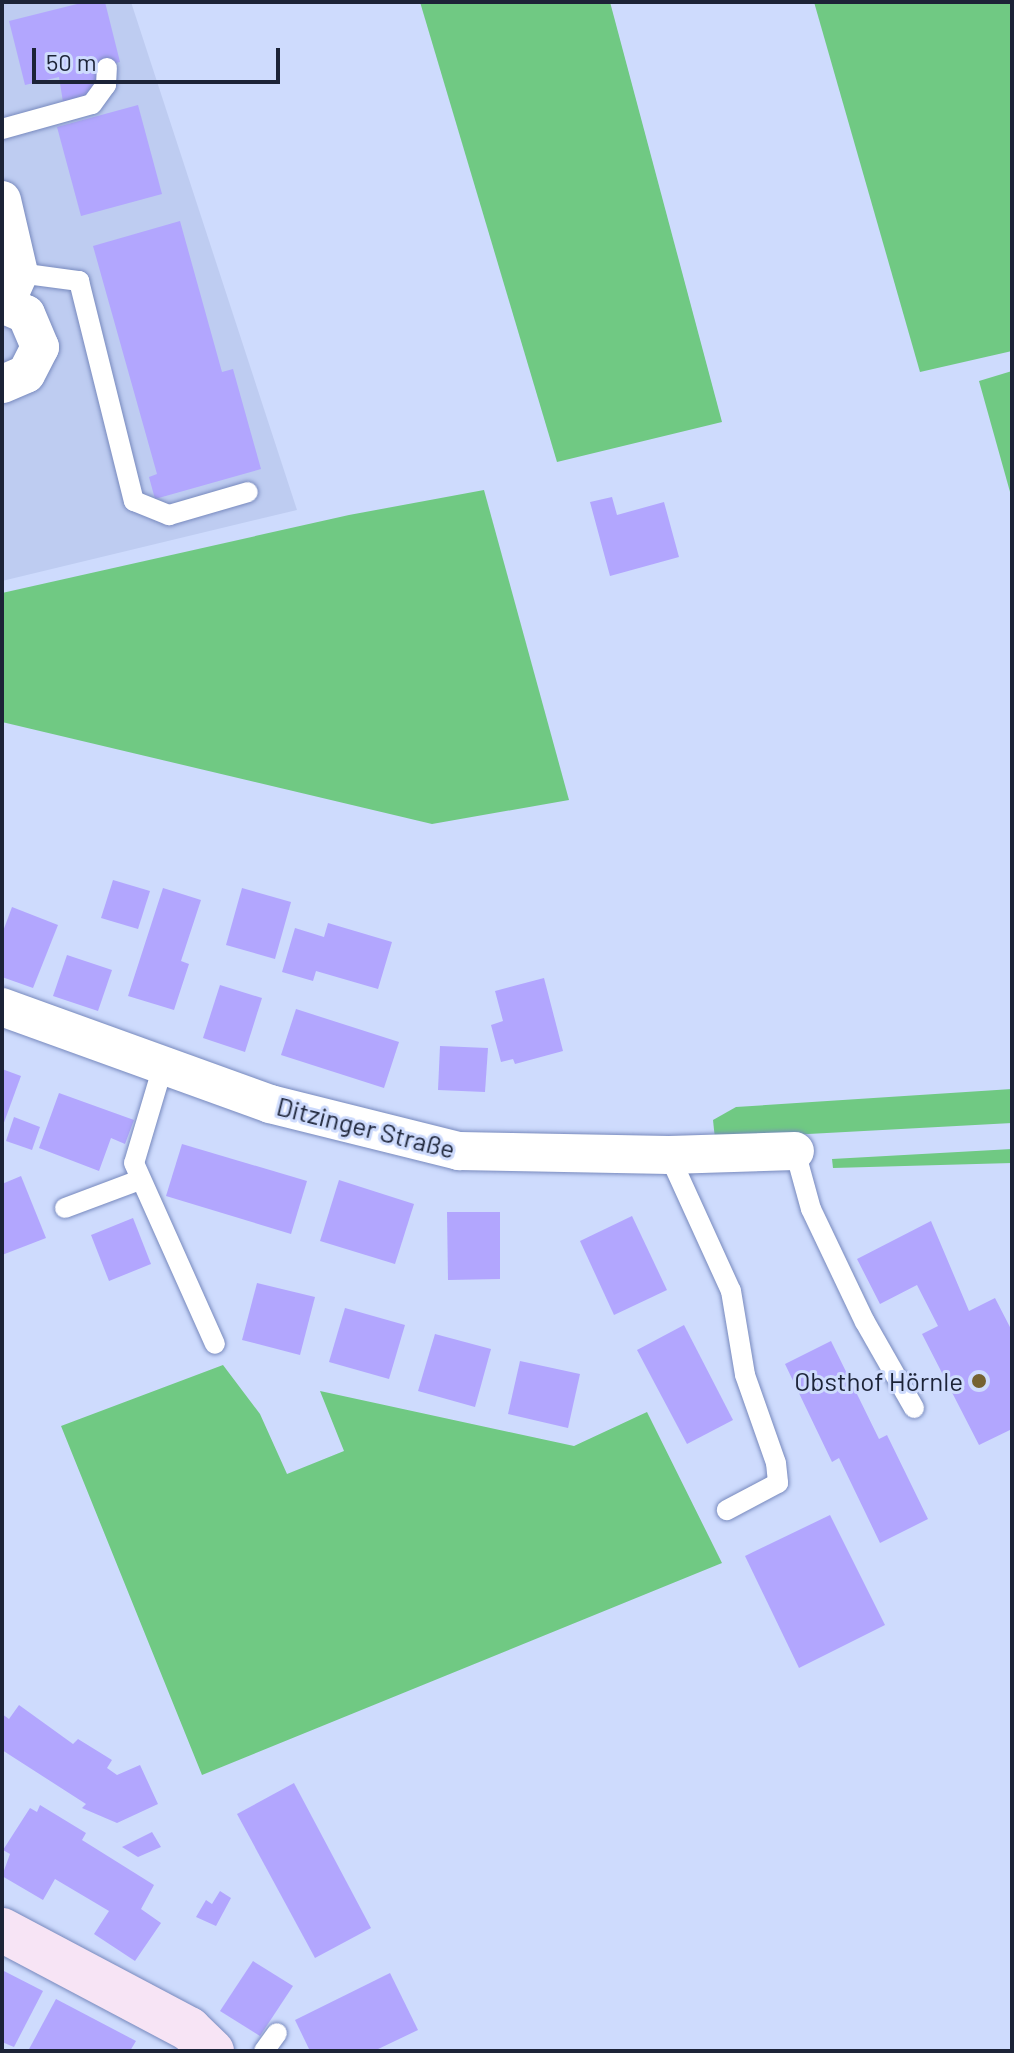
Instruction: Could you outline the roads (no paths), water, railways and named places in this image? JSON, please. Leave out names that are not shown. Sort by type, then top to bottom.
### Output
[{"type":"main road","points":[[3,1934],[189,2029],[212,2051]]},
{"type":"street","points":[[2,200],[9,294],[35,324],[40,347],[26,374],[2,384]]},
{"type":"street","name":"Ditzinger Straße","points":[[2,1007],[297,1112],[459,1151],[669,1155],[795,1151]]},
{"type":"lane","points":[[2,129],[92,104],[106,85],[107,68]]},
{"type":"lane","points":[[9,294],[79,281],[134,501],[169,515],[248,492]]},
{"type":"lane","points":[[163,1066],[136,1151],[140,1180],[215,1344]]},
{"type":"lane","points":[[795,1151],[811,1209],[865,1322],[914,1408]]},
{"type":"lane","points":[[669,1155],[731,1291],[745,1375],[776,1463],[778,1483],[727,1510]]},
{"type":"lane","points":[[65,1208],[140,1180]]},
{"type":"lane","points":[[264,2051],[277,2033]]},
{"type":"place","name":"Obsthof Hörnle","points":[[979,1381]]}]
